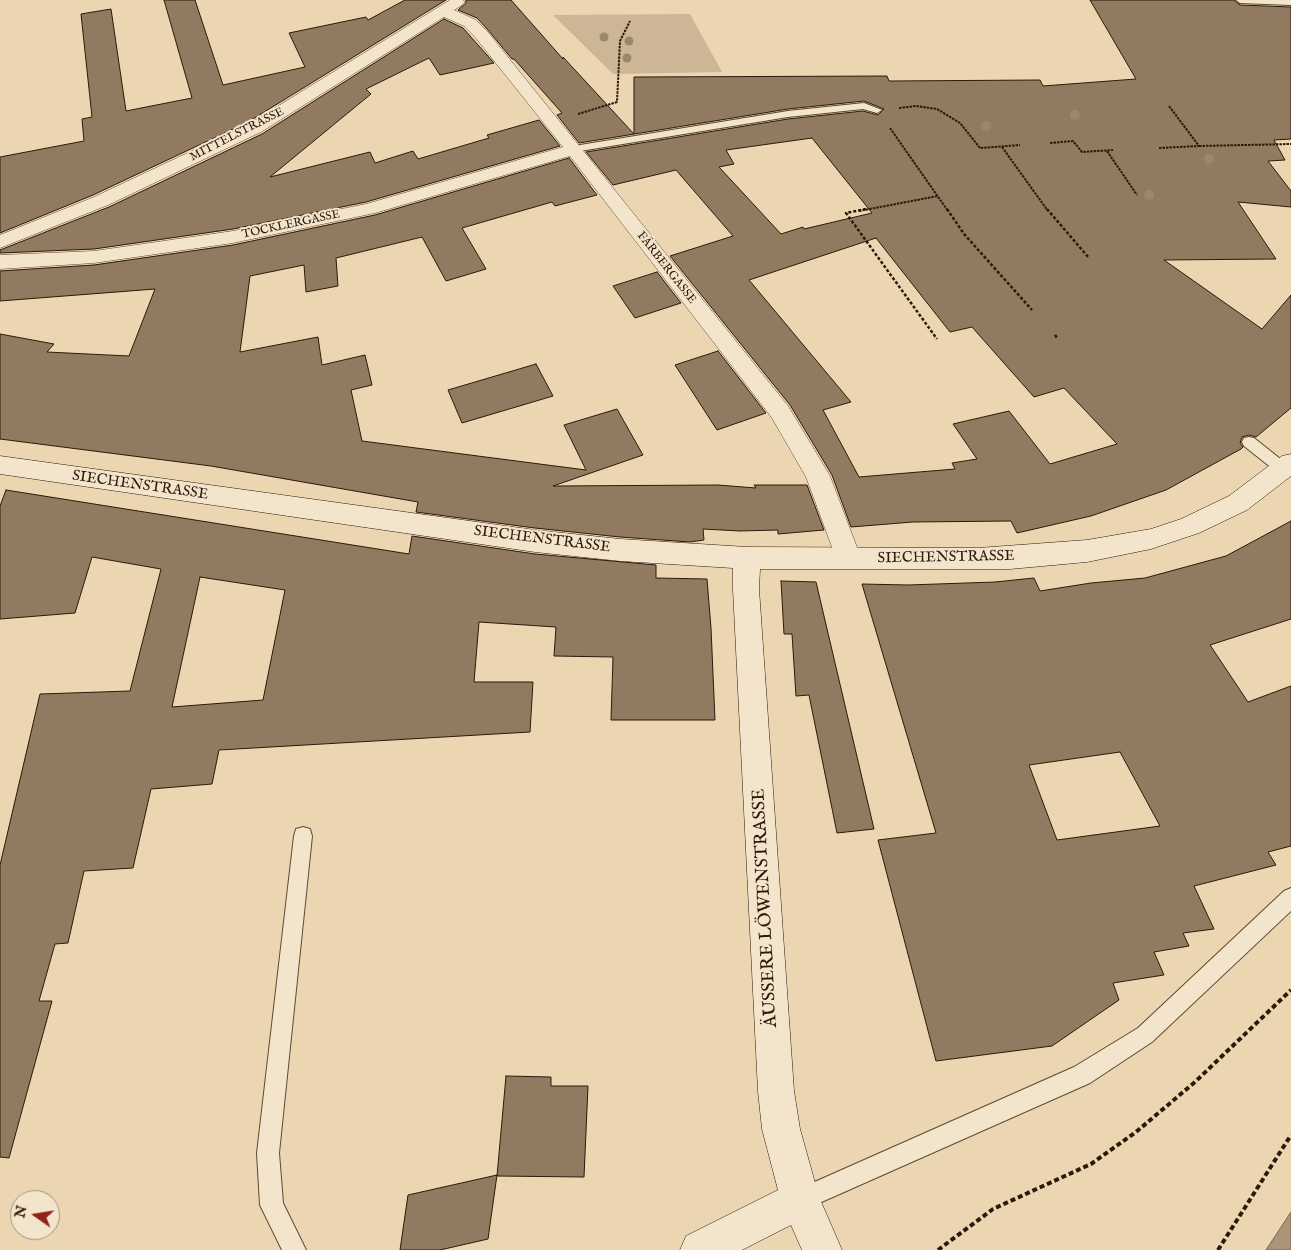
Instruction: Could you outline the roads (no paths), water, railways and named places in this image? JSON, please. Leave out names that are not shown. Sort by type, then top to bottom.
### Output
[{"type":"street","name":"MITTELSTRASSE","points":[[0,242],[101,201],[255,128],[460,0]]},
{"type":"street","name":"FÄRBERGASSE","points":[[442,11],[459,17],[481,34],[574,149],[780,412],[818,476],[848,558]]},
{"type":"street","name":"TOCKLERGASSE","points":[[0,262],[94,257],[233,237],[368,209],[574,149]]},
{"type":"street","name":"SIECHENSTRASSE","points":[[0,466],[534,541],[620,550],[747,558],[1010,558],[1088,551],[1151,539],[1190,526],[1238,503],[1287,466]]},
{"type":"street","name":"ÄUSSERE LÖWENSTRASSE","points":[[747,558],[746,590],[776,1091],[781,1129],[800,1200],[822,1250]]},
{"type":"street","points":[[700,1250],[800,1200]]},
{"type":"lane","points":[[1240,0],[1291,2]]},
{"type":"lane","points":[[574,149],[788,114],[864,106],[877,110]]},
{"type":"lane","points":[[1249,442],[1287,466]]},
{"type":"lane","points":[[294,1250],[272,1205],[268,1153],[303,836]]},
{"type":"lane","points":[[800,1200],[1082,1075],[1145,1035],[1291,898]]}]
